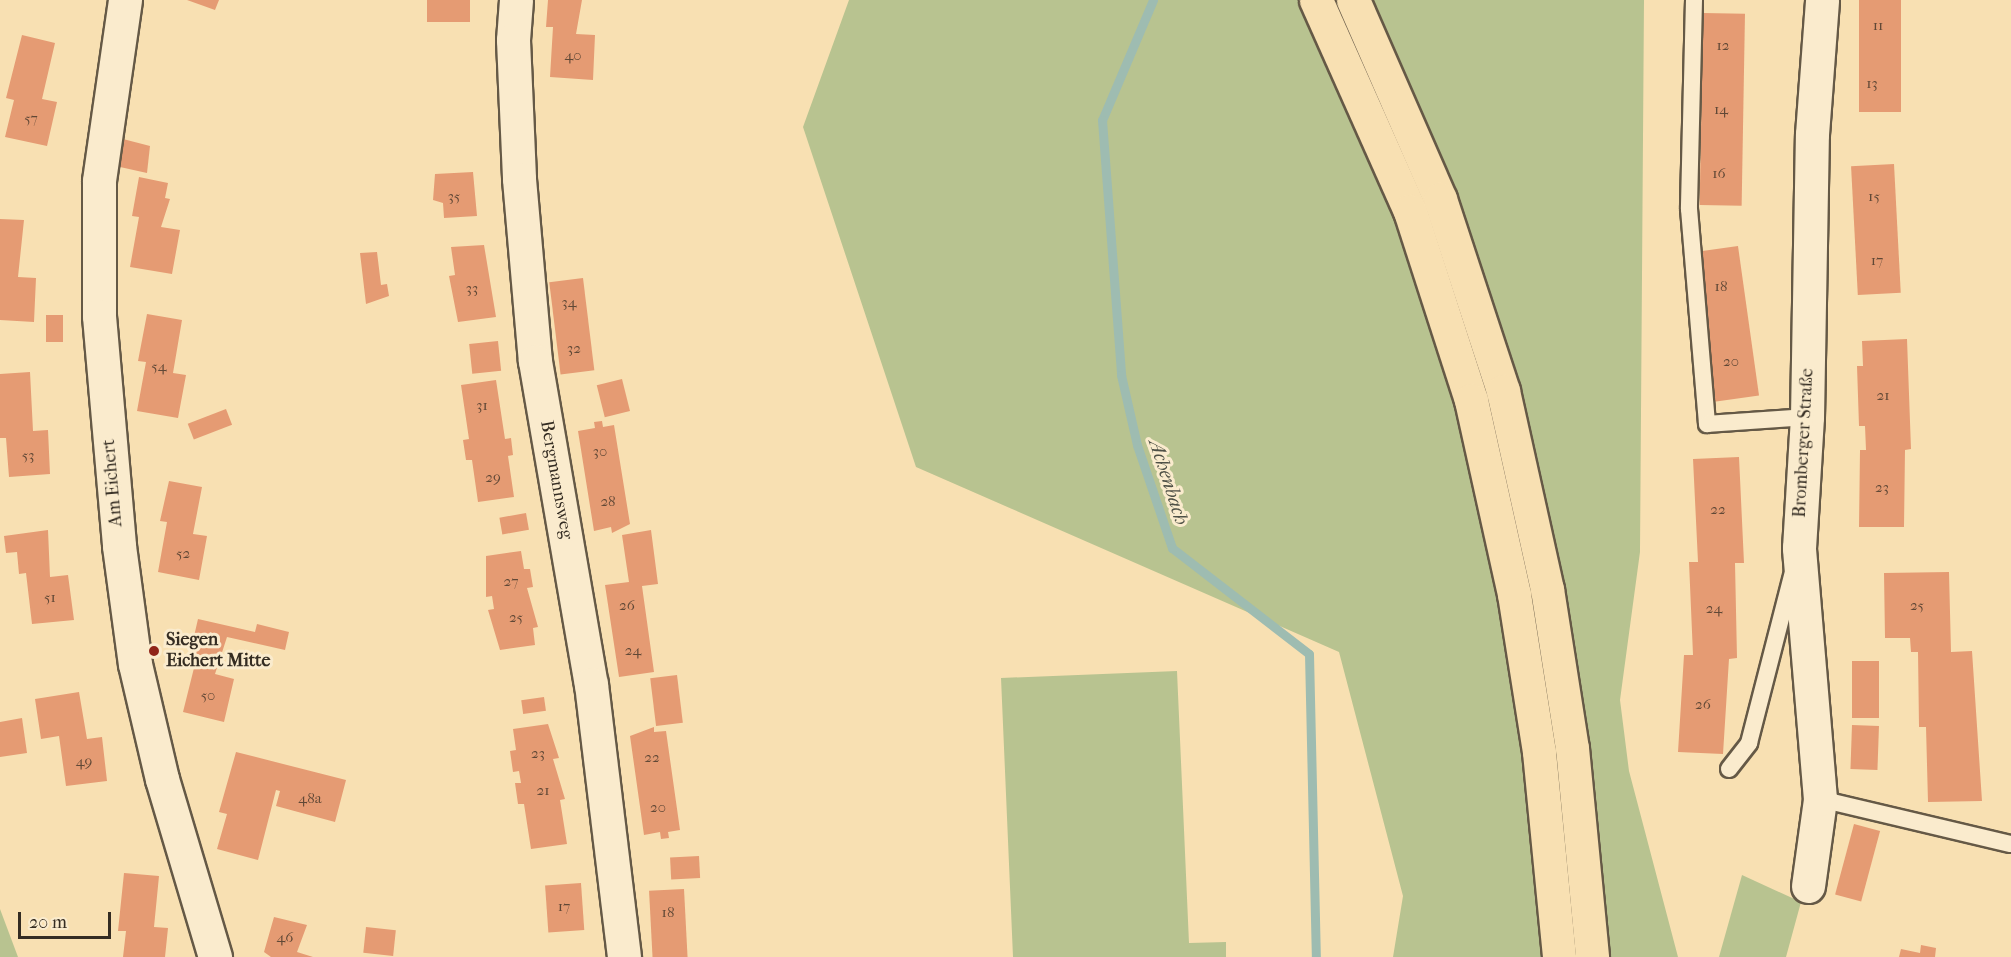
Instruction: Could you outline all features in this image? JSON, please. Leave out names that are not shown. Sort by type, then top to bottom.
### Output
[{"type":"highway","points":[[1316,0],[1410,211],[1471,400],[1516,605],[1539,752],[1559,957]]},
{"type":"highway","points":[[1353,0],[1440,200],[1506,402],[1547,589],[1572,748],[1592,957]]},
{"type":"street","name":"Am Eichert","points":[[125,0],[99,180],[99,316],[118,546],[137,675],[162,779],[215,957]]},
{"type":"street","name":"Bergmannsweg","points":[[516,0],[513,40],[519,179],[536,361],[591,684],[624,957]]},
{"type":"street","name":"Bromberger Straße","points":[[1808,886],[1820,799],[1798,548],[1807,417],[1812,134],[1822,0]]},
{"type":"lane","points":[[1694,0],[1689,209],[1707,424],[1807,417]]},
{"type":"lane","points":[[1730,770],[1749,743],[1798,548]]},
{"type":"lane","points":[[1820,799],[2011,844]]},
{"type":"green space","points":[[849,0],[1644,0],[1640,552],[1620,700],[1629,771],[1678,957],[1393,957],[1403,896],[1339,652],[916,467],[803,127]]},
{"type":"green space","points":[[1177,671],[1189,943],[1226,942],[1226,957],[1013,957],[1001,678]]},
{"type":"green space","points":[[1742,875],[1801,902],[1786,957],[1719,957]]},
{"type":"green space","points":[[0,909],[18,957],[0,957]]},
{"type":"building","points":[[187,0],[219,0],[215,10]]},
{"type":"building","points":[[427,0],[470,0],[470,22],[427,22]]},
{"type":"building","points":[[548,0],[582,0],[576,34],[595,35],[593,80],[550,77],[553,27],[546,27]]},
{"type":"building","points":[[1859,0],[1901,0],[1901,112],[1859,112]]},
{"type":"building","points":[[1703,13],[1745,14],[1742,206],[1700,205]]},
{"type":"building","points":[[22,35],[55,43],[42,99],[57,102],[47,146],[5,137],[14,100],[6,98]]},
{"type":"building","points":[[123,139],[150,146],[147,173],[120,167]]},
{"type":"building","points":[[1894,164],[1901,293],[1858,295],[1851,166]]},
{"type":"building","points":[[473,172],[477,216],[444,218],[443,203],[433,200],[435,174]]},
{"type":"building","points":[[139,177],[168,183],[165,198],[170,199],[161,227],[180,230],[172,274],[130,267],[139,217],[132,216]]},
{"type":"building","points":[[0,219],[24,220],[18,277],[36,278],[34,322],[0,320]]},
{"type":"building","points":[[484,245],[496,317],[458,322],[449,276],[455,275],[451,247]]},
{"type":"building","points":[[1738,246],[1759,396],[1714,402],[1693,252]]},
{"type":"building","points":[[377,252],[381,285],[387,284],[389,296],[366,304],[360,253]]},
{"type":"building","points":[[583,278],[594,370],[561,374],[549,282]]},
{"type":"building","points":[[147,314],[182,320],[173,373],[186,375],[178,418],[137,411],[146,362],[138,361]]},
{"type":"building","points":[[46,315],[63,315],[63,342],[46,342]]},
{"type":"building","points":[[1907,339],[1911,449],[1905,450],[1904,527],[1859,527],[1860,450],[1866,450],[1865,426],[1859,426],[1857,366],[1863,366],[1862,341]]},
{"type":"building","points":[[498,341],[501,371],[472,374],[469,344]]},
{"type":"building","points":[[30,372],[33,431],[48,430],[50,474],[9,477],[6,438],[0,438],[0,374]]},
{"type":"building","points":[[622,379],[630,411],[605,417],[597,385]]},
{"type":"building","points":[[496,380],[505,439],[511,438],[513,455],[508,456],[514,497],[478,502],[472,460],[466,460],[463,440],[469,439],[461,385]]},
{"type":"building","points":[[226,409],[232,425],[194,440],[188,424]]},
{"type":"building","points":[[602,421],[603,427],[614,425],[630,524],[612,533],[611,527],[594,531],[578,431],[595,428],[594,422]]},
{"type":"building","points":[[1739,457],[1744,563],[1735,563],[1737,658],[1729,659],[1723,754],[1678,752],[1684,655],[1693,655],[1689,562],[1698,562],[1693,459]]},
{"type":"building","points":[[169,481],[202,487],[193,534],[207,536],[199,580],[158,572],[167,522],[160,521]]},
{"type":"building","points":[[526,513],[529,530],[502,534],[499,518]]},
{"type":"building","points":[[48,530],[50,577],[68,575],[74,620],[32,624],[26,573],[19,574],[17,552],[6,553],[4,536]]},
{"type":"building","points":[[651,530],[658,584],[642,586],[654,672],[619,677],[605,585],[629,582],[622,535]]},
{"type":"building","points":[[521,551],[524,569],[530,569],[533,587],[527,588],[538,627],[533,628],[535,645],[500,650],[488,610],[494,609],[492,596],[486,597],[486,556]]},
{"type":"building","points":[[1949,572],[1951,652],[1972,651],[1982,801],[1928,802],[1926,727],[1919,727],[1918,652],[1911,652],[1910,638],[1885,638],[1884,573]]},
{"type":"building","points":[[198,619],[255,632],[257,624],[289,632],[285,650],[227,637],[215,674],[234,679],[224,722],[183,712],[195,664],[188,662]]},
{"type":"building","points":[[1852,661],[1879,661],[1879,718],[1852,718]]},
{"type":"building","points":[[677,675],[683,723],[656,726],[650,678]]},
{"type":"building","points":[[79,692],[87,739],[102,737],[107,781],[66,786],[59,736],[41,739],[35,699]]},
{"type":"building","points":[[544,697],[546,711],[523,714],[521,700]]},
{"type":"building","points":[[22,718],[27,753],[0,757],[0,722]]},
{"type":"building","points":[[548,724],[559,758],[553,759],[565,799],[560,800],[567,844],[531,849],[524,804],[518,804],[515,783],[521,783],[519,771],[513,772],[510,751],[516,750],[513,729]]},
{"type":"building","points":[[1852,725],[1879,726],[1877,770],[1850,769]]},
{"type":"building","points":[[654,727],[654,732],[666,731],[680,830],[668,832],[669,838],[661,839],[660,832],[644,835],[630,736]]},
{"type":"building","points":[[236,752],[346,780],[335,822],[276,806],[280,791],[276,790],[258,860],[217,849],[227,814],[219,812]]},
{"type":"building","points":[[1854,824],[1880,831],[1861,902],[1835,895]]},
{"type":"building","points":[[699,856],[700,878],[671,879],[670,858]]},
{"type":"building","points":[[124,873],[159,876],[154,927],[168,928],[165,957],[123,957],[126,931],[118,931]]},
{"type":"building","points":[[581,883],[584,930],[548,932],[545,886]]},
{"type":"building","points":[[684,889],[688,957],[653,957],[649,891]]},
{"type":"building","points":[[274,917],[307,925],[297,952],[313,957],[271,957],[264,952]]},
{"type":"building","points":[[366,927],[396,930],[393,956],[363,953]]},
{"type":"building","points":[[1921,945],[1936,948],[1935,957],[1899,957],[1901,949],[1920,953]]},
{"type":"waterway","name":"Achenbach","points":[[1153,0],[1102,120],[1121,375],[1137,445],[1172,548],[1309,654],[1316,957]]},
{"type":"place","name":"Siegen Eichert Mitte","points":[[154,651]]}]
